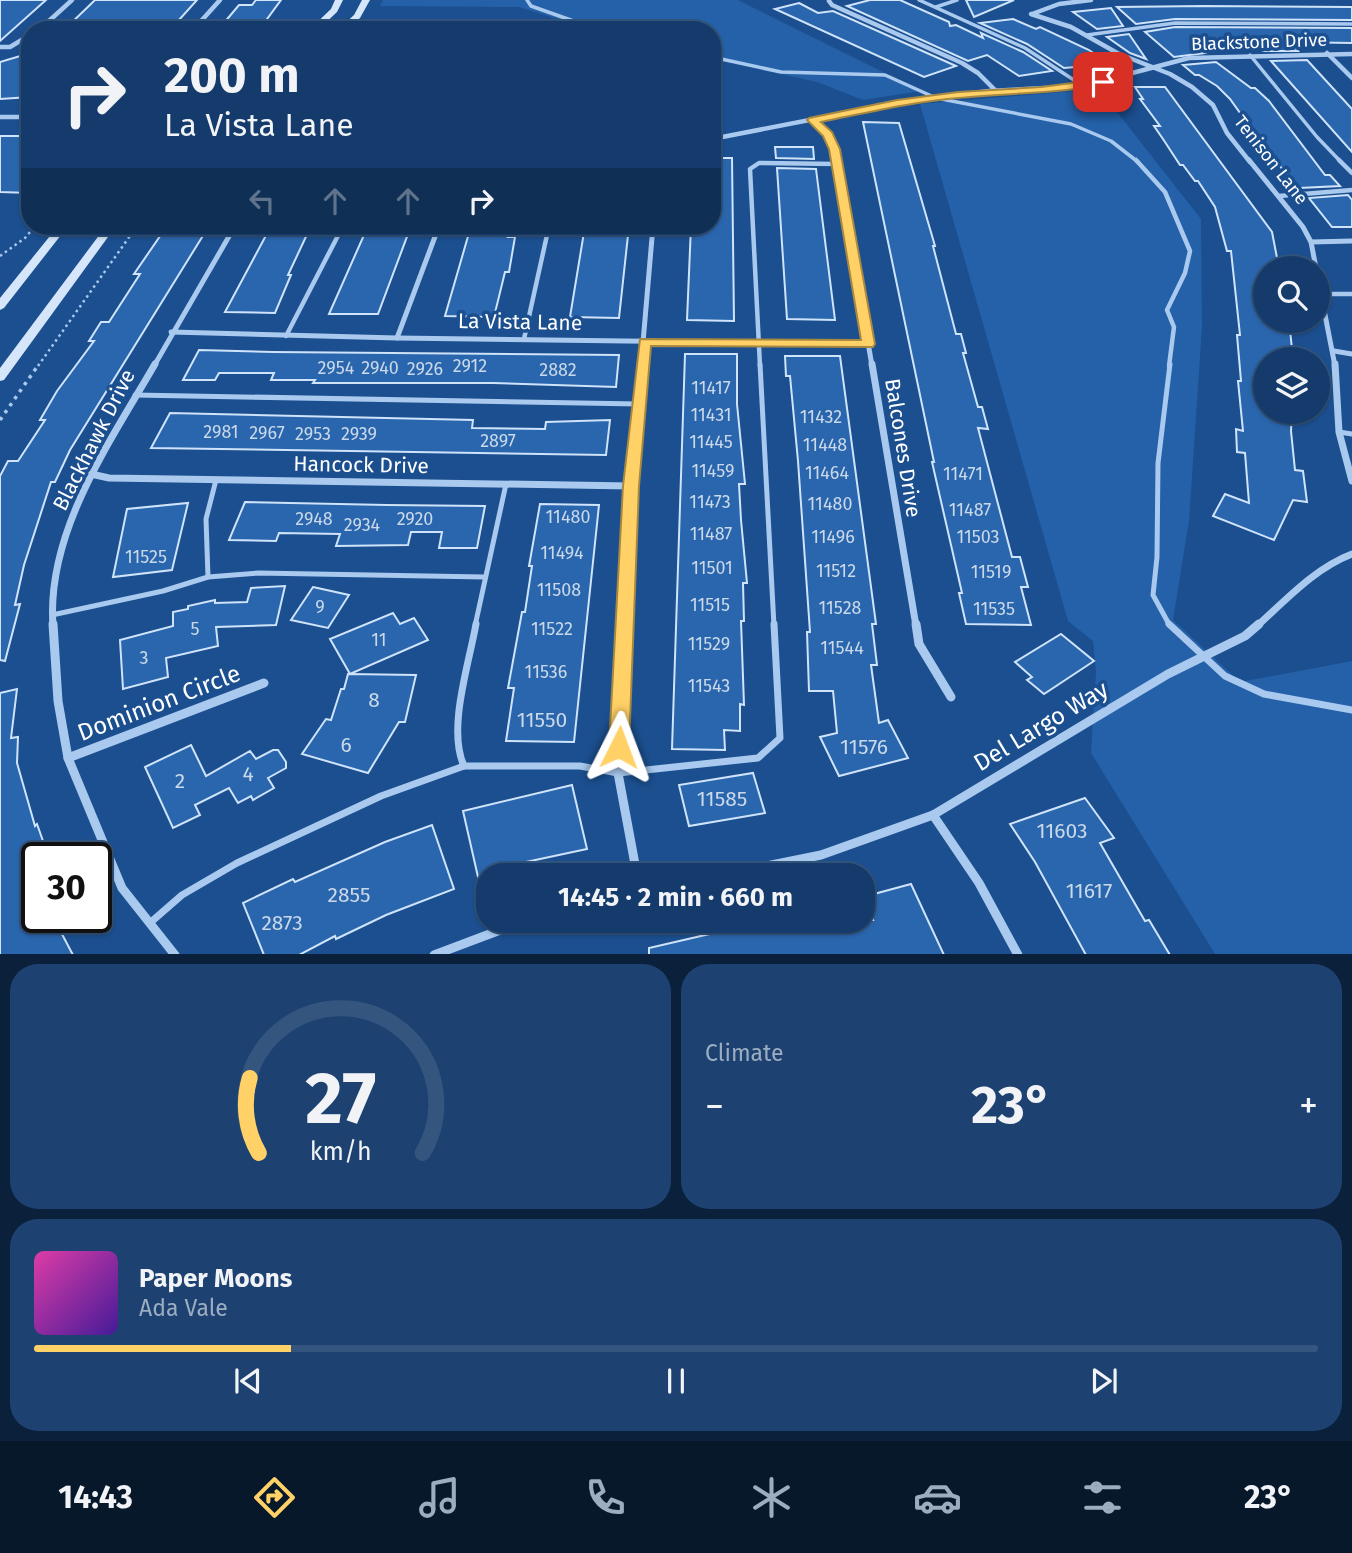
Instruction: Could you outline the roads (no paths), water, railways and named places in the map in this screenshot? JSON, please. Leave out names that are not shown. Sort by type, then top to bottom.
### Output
[{"type":"main road","points":[[322,21],[334,10],[339,0]]},
{"type":"main road","points":[[352,21],[366,0]]},
{"type":"main road","points":[[0,306],[56,235]]},
{"type":"main road","points":[[0,377],[104,235]]},
{"type":"street","points":[[48,21],[72,0]]},
{"type":"street","points":[[201,21],[220,0]]},
{"type":"street","points":[[830,0],[832,5],[962,63],[978,73],[996,91]]},
{"type":"street","name":"Tenison Lane","points":[[1091,0],[1059,4],[1031,14],[1087,35],[1119,54],[1192,87],[1213,105],[1227,133],[1279,196],[1311,242],[1314,256]]},
{"type":"street","points":[[0,47],[10,47],[21,40]]},
{"type":"street","points":[[1327,54],[1352,78]]},
{"type":"street","name":"Blackstone Drive","points":[[721,137],[936,98],[1083,86],[1189,58],[1352,54]]},
{"type":"street","points":[[0,117],[21,117]]},
{"type":"street","name":"Balcones Drive","points":[[813,120],[828,134],[837,164],[919,644],[951,697]]},
{"type":"street","name":"Blackhawk Drive","points":[[175,954],[122,888],[68,758],[58,701],[52,615],[56,579],[68,528],[91,474],[230,235]]},
{"type":"street","points":[[397,338],[436,235]]},
{"type":"street","points":[[635,863],[618,773],[631,486],[652,235]]},
{"type":"street","points":[[1311,242],[1352,241]]},
{"type":"street","name":"La Vista Lane","points":[[171,332],[397,338],[868,344]]},
{"type":"street","points":[[1330,333],[1334,351],[1339,432],[1352,481]]},
{"type":"street","points":[[1334,351],[1352,354]]},
{"type":"street","name":"Hancock Drive","points":[[91,474],[109,478],[631,486]]},
{"type":"street","name":"Del Largo Way","points":[[781,863],[821,855],[933,815],[1168,674],[1245,636],[1306,582],[1336,560],[1352,554]]},
{"type":"street","name":"Dominion Circle","points":[[68,758],[264,683]]},
{"type":"street","points":[[933,815],[979,883],[1017,954]]},
{"type":"street","points":[[434,954],[491,933]]},
{"type":"lane","points":[[527,0],[531,6],[569,21]]},
{"type":"lane","points":[[919,0],[991,30],[1054,63],[1083,86]]},
{"type":"lane","points":[[936,7],[957,0]]},
{"type":"lane","points":[[1087,35],[1175,23],[1352,24]]},
{"type":"lane","points":[[1250,55],[1317,137],[1352,173]]},
{"type":"lane","points":[[721,59],[781,72],[885,75],[936,98],[1071,124],[1111,141],[1141,164],[1165,192],[1190,251],[1185,273],[1167,310],[1174,327],[1158,463],[1157,557],[1153,595],[1171,628],[1225,676],[1264,694],[1352,710]]},
{"type":"lane","points":[[151,922],[182,895],[248,857],[381,796],[464,766],[580,766],[618,773],[758,758],[780,738],[750,169],[759,163],[837,164]]},
{"type":"lane","points":[[1279,196],[1352,190]]},
{"type":"lane","points":[[286,336],[338,235]]},
{"type":"lane","points":[[524,339],[547,235]]},
{"type":"lane","points":[[1330,294],[1352,294]]},
{"type":"lane","points":[[135,395],[639,404]]},
{"type":"lane","points":[[1339,432],[1352,434]]},
{"type":"lane","points":[[208,577],[206,519],[216,480]]},
{"type":"lane","points":[[464,766],[460,757],[457,730],[484,577],[506,484]]},
{"type":"lane","points":[[52,615],[163,592],[208,577],[258,573],[484,577]]}]
